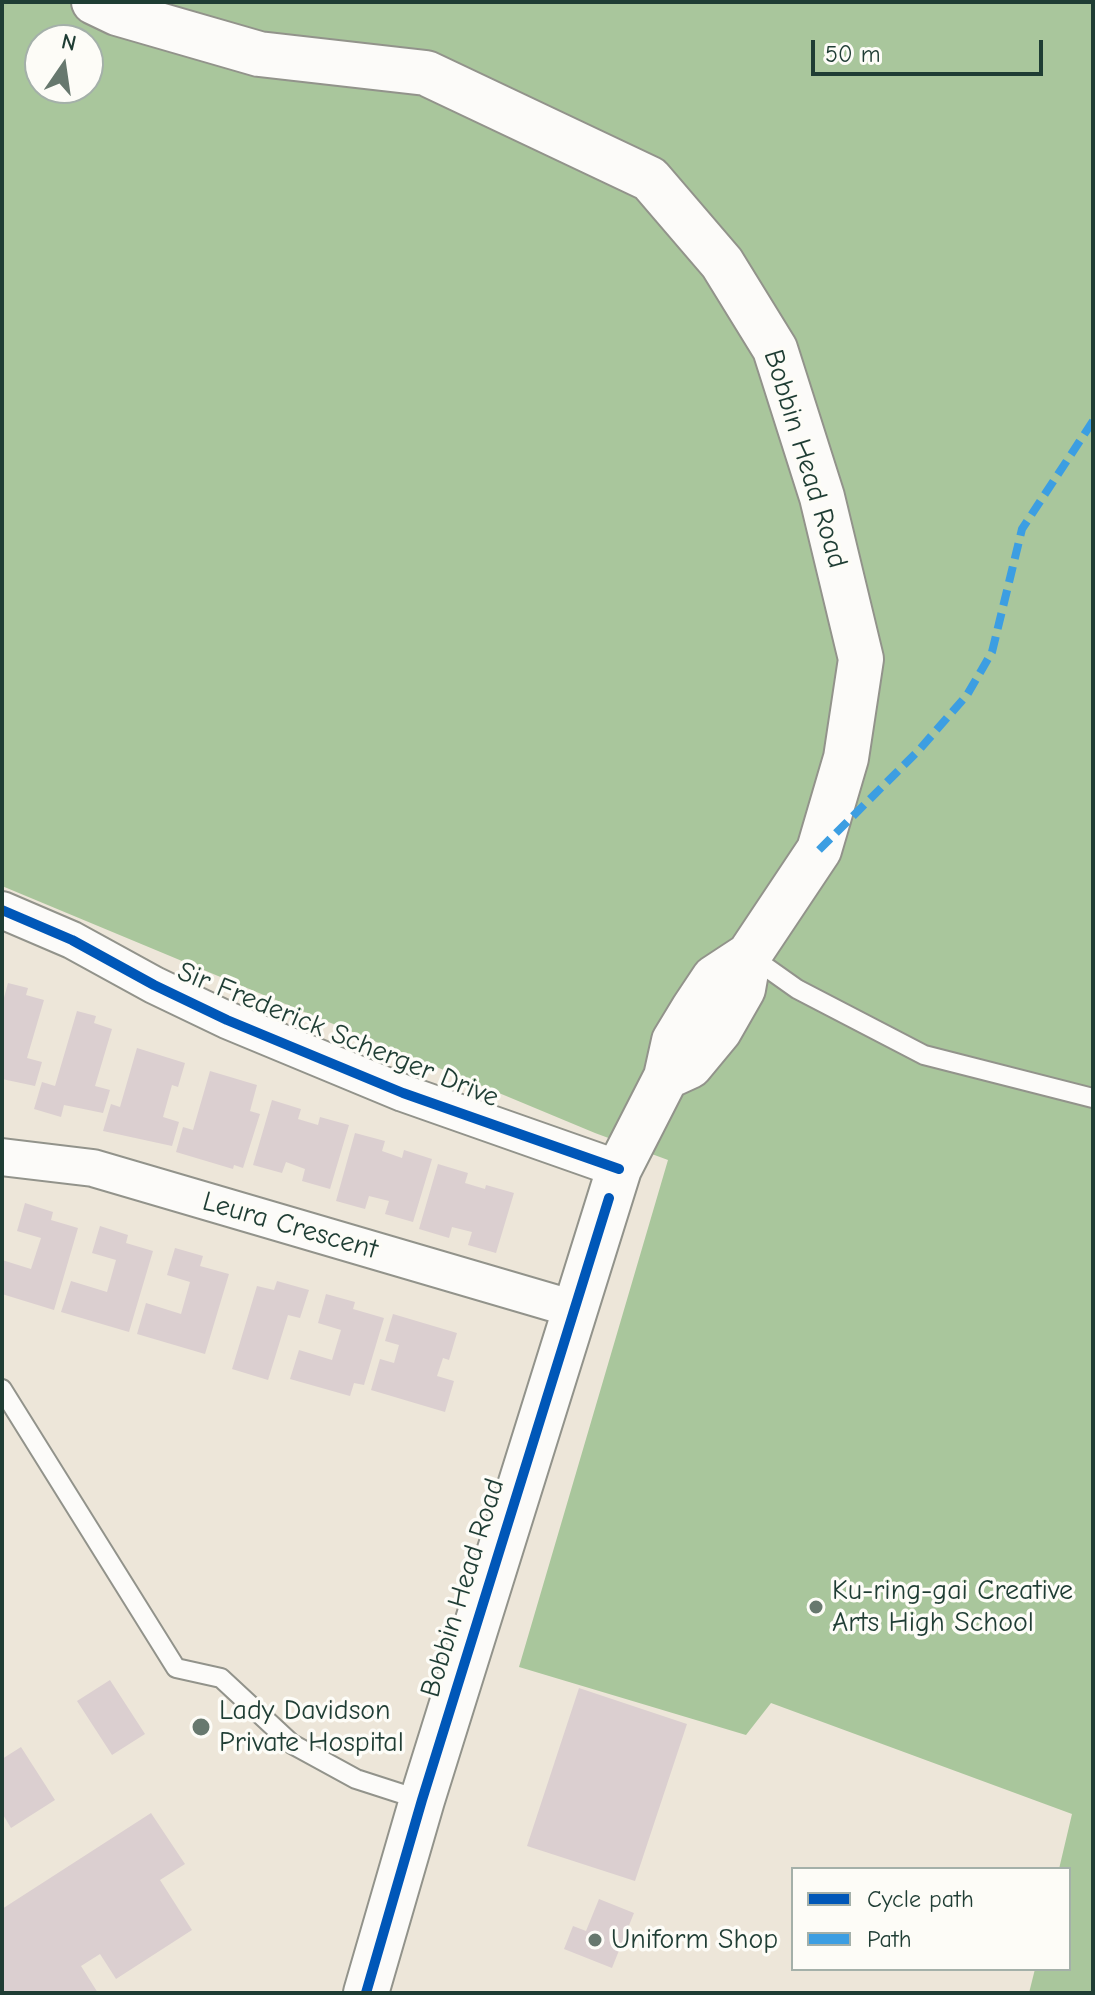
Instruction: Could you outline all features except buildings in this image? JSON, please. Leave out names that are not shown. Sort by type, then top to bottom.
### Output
[{"type":"main road","name":"Bobbin Head Road","points":[[94,2],[117,13],[259,54],[426,73],[650,179],[722,263],[775,349],[822,497],[861,659],[846,758],[819,850],[749,955],[743,989],[719,1031],[690,1066],[666,1077],[619,1169],[422,1800],[366,1993]]},
{"type":"street","name":"Sir Frederick Scherger Drive","points":[[2,910],[72,940],[227,1020],[403,1093],[619,1169]]},
{"type":"street","name":"Leura Crescent","points":[[2,1157],[93,1168],[574,1309]]},
{"type":"lane","points":[[749,955],[797,989],[924,1055],[1093,1098]]},
{"type":"lane","points":[[2,1389],[176,1668],[221,1678],[292,1744],[356,1779],[422,1800]]},
{"type":"green space","points":[[2,2],[1093,2],[1093,1993],[1029,1993],[1034,1971],[1071,1971],[1071,1867],[1059,1867],[1072,1814],[771,1703],[746,1735],[519,1667],[668,1160],[595,1133],[2,886]]},
{"type":"marked path","points":[[819,850],[919,750],[967,695],[992,652],[1022,529],[1093,421]]},
{"type":"cycle path","points":[[2,910],[72,940],[227,1020],[403,1093],[619,1169]]},
{"type":"cycle path","points":[[366,1993],[422,1800],[609,1198]]},
{"type":"place","name":"Ku-ring-gai Creative Arts High School","points":[[816,1607]]},
{"type":"place","name":"Lady Davidson Private Hospital","points":[[201,1727]]},
{"type":"place","name":"Uniform Shop","points":[[595,1940]]}]
